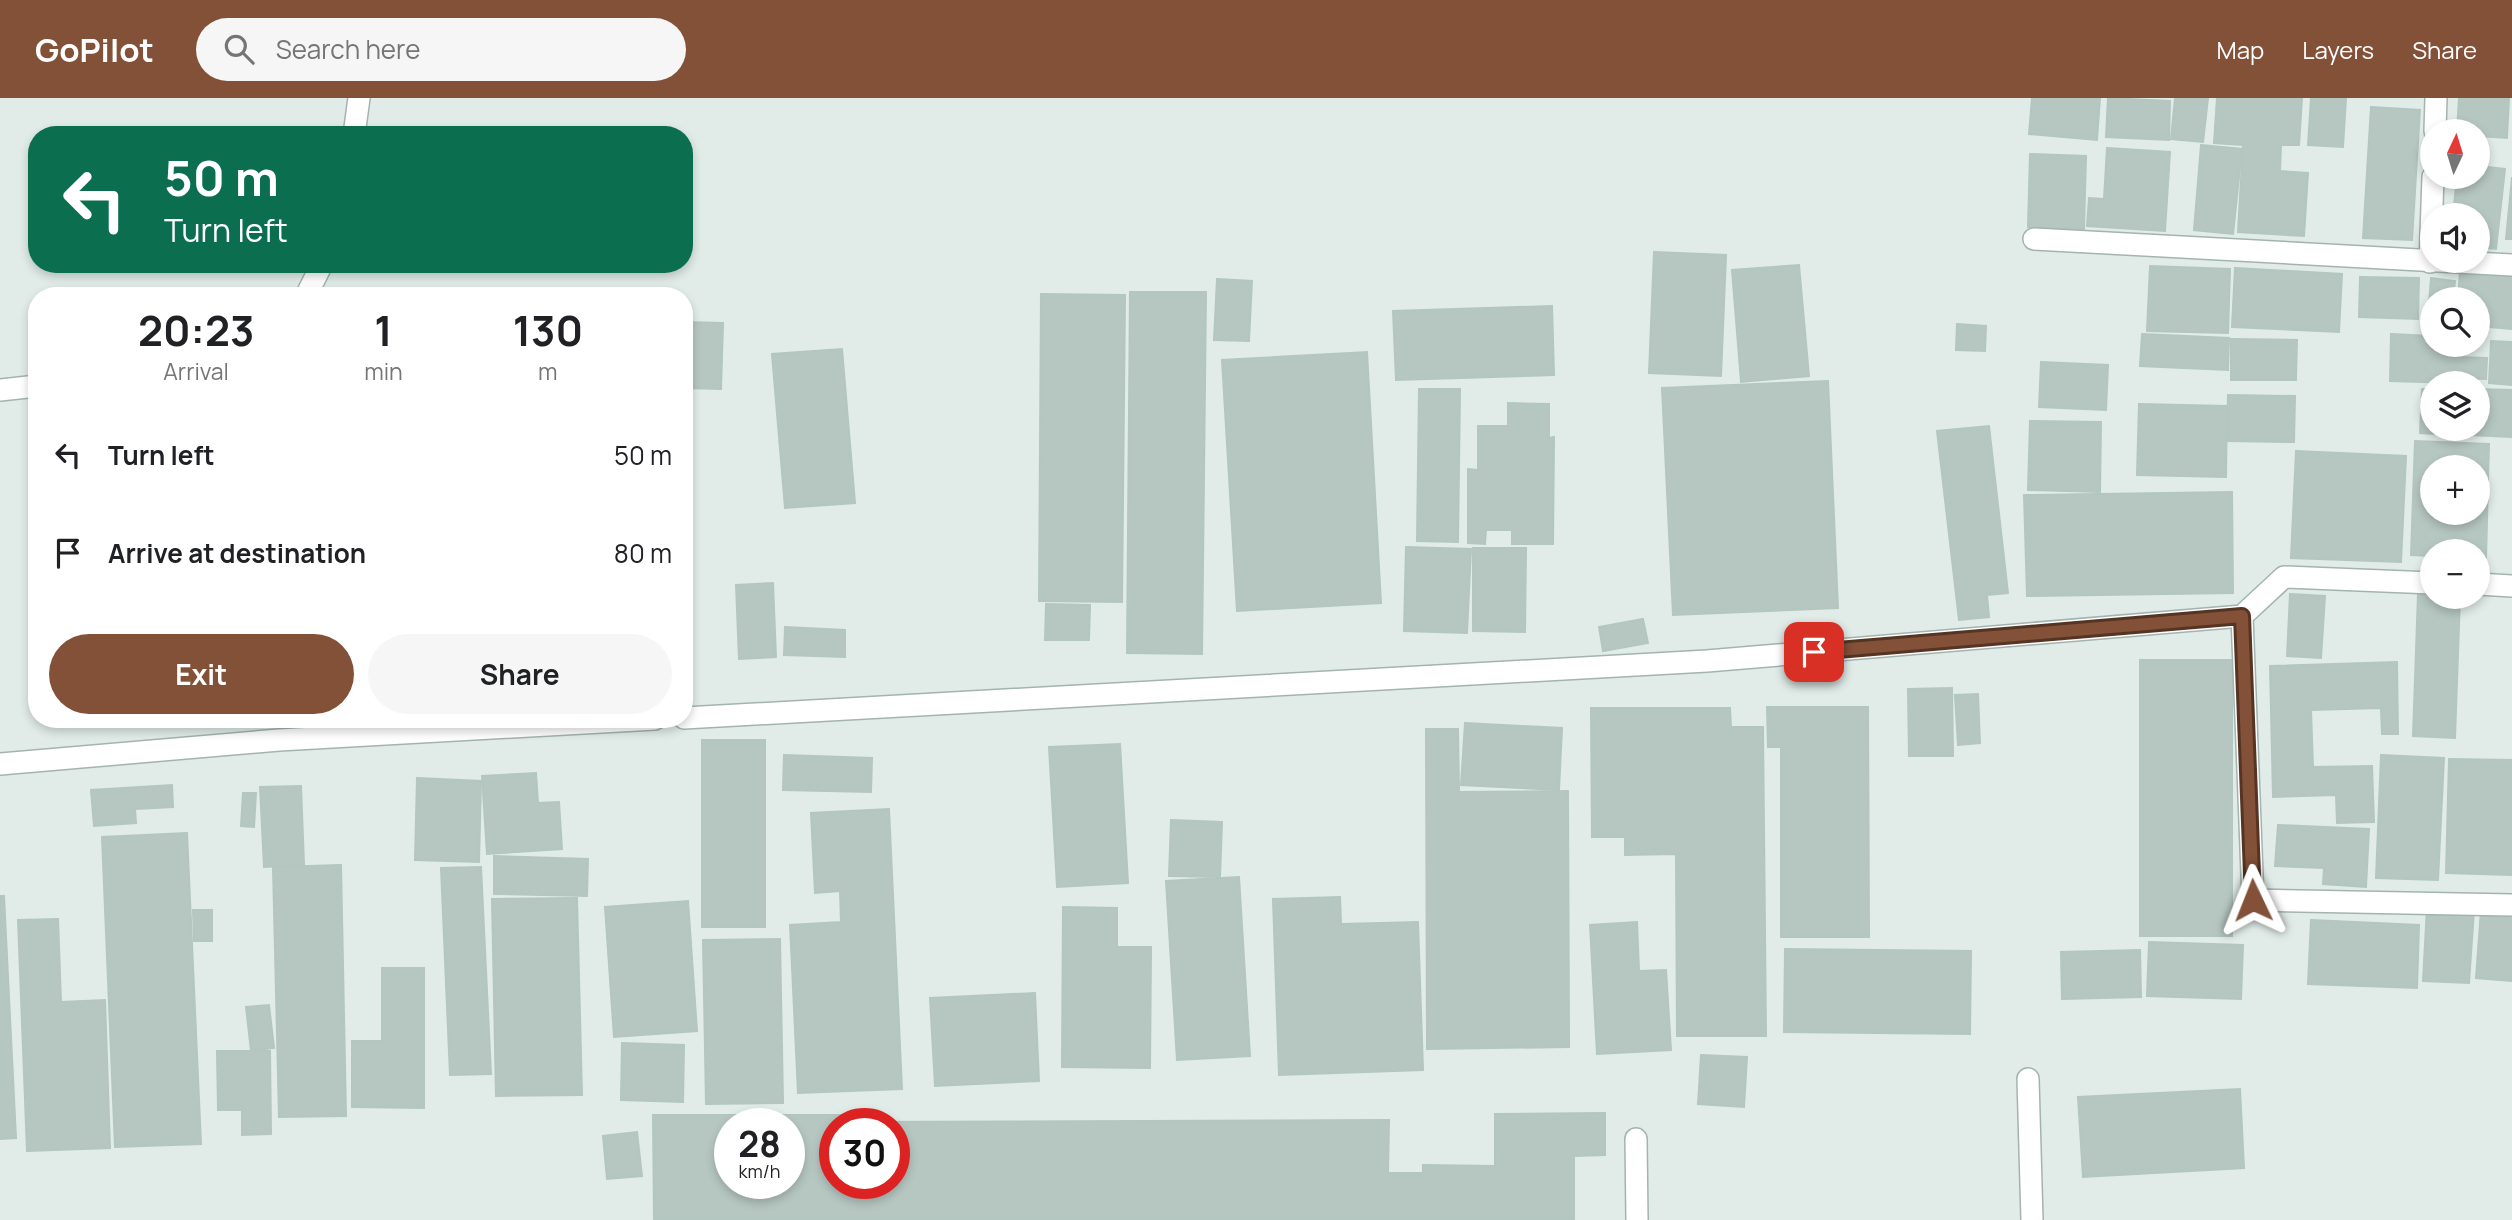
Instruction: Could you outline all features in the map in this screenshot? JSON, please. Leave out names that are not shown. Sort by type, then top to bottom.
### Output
[{"type":"street","points":[[355,126],[359,98]]},
{"type":"street","points":[[2435,119],[2436,98]]},
{"type":"street","points":[[2034,239],[2420,261]]},
{"type":"street","points":[[2490,264],[2512,265]]},
{"type":"street","points":[[0,390],[28,387]]},
{"type":"street","points":[[693,717],[1707,661],[2242,616],[2284,577],[2420,583]]},
{"type":"street","points":[[2490,585],[2512,586]]},
{"type":"street","points":[[2242,616],[2253,900],[2512,905]]},
{"type":"street","points":[[0,764],[279,740],[494,728]]},
{"type":"street","points":[[2028,1079],[2032,1220]]},
{"type":"street","points":[[1636,1139],[1637,1220]]},
{"type":"building","points":[[2032,98],[2100,98],[2097,140],[2029,134]]},
{"type":"building","points":[[2108,98],[2170,101],[2169,140],[2106,137]]},
{"type":"building","points":[[2175,98],[2208,98],[2203,142],[2171,139]]},
{"type":"building","points":[[2217,98],[2302,98],[2299,145],[2281,145],[2280,171],[2308,173],[2304,236],[2238,232],[2243,145],[2214,143]]},
{"type":"building","points":[[2311,98],[2346,98],[2343,147],[2308,145]]},
{"type":"building","points":[[2459,98],[2509,98],[2507,138],[2490,137],[2490,119],[2458,119]]},
{"type":"building","points":[[2371,107],[2420,110],[2412,240],[2363,238]]},
{"type":"building","points":[[2201,145],[2242,149],[2233,234],[2194,230]]},
{"type":"building","points":[[2107,148],[2170,152],[2165,231],[2087,226],[2089,198],[2104,199]]},
{"type":"building","points":[[2030,154],[2086,156],[2084,229],[2028,227]]},
{"type":"building","points":[[2490,167],[2505,169],[2496,249],[2490,248],[2490,203],[2454,203],[2456,189],[2490,189]]},
{"type":"building","points":[[2512,177],[2512,239],[2506,239]]},
{"type":"building","points":[[1654,252],[1726,255],[1721,376],[1649,373]]},
{"type":"building","points":[[1799,265],[1809,376],[1741,382],[1732,270]]},
{"type":"building","points":[[2150,266],[2230,269],[2228,333],[2147,331]]},
{"type":"building","points":[[2235,268],[2342,274],[2339,332],[2232,327]]},
{"type":"building","points":[[2460,273],[2512,276],[2512,329],[2490,327],[2490,287],[2459,287]]},
{"type":"building","points":[[2360,277],[2419,278],[2418,319],[2359,317]]},
{"type":"building","points":[[2431,278],[2455,281],[2454,287],[2430,287]]},
{"type":"building","points":[[1217,279],[1252,281],[1249,341],[1214,340]]},
{"type":"building","points":[[1130,292],[1206,292],[1202,654],[1127,653]]},
{"type":"building","points":[[1041,294],[1125,295],[1122,602],[1039,601]]},
{"type":"building","points":[[1552,306],[1554,375],[1396,380],[1393,311]]},
{"type":"building","points":[[693,322],[723,323],[721,389],[693,388]]},
{"type":"building","points":[[1957,324],[1986,326],[1985,351],[1956,350]]},
{"type":"building","points":[[2142,334],[2229,338],[2228,370],[2140,366]]},
{"type":"building","points":[[2391,334],[2420,335],[2420,357],[2487,358],[2486,371],[2420,371],[2420,382],[2390,381]]},
{"type":"building","points":[[2231,339],[2297,340],[2296,380],[2231,380]]},
{"type":"building","points":[[2491,341],[2512,342],[2512,385],[2490,383]]},
{"type":"building","points":[[842,349],[855,503],[785,508],[772,354]]},
{"type":"building","points":[[1367,352],[1381,603],[1237,611],[1222,360]]},
{"type":"building","points":[[2041,362],[2108,365],[2106,410],[2039,407]]},
{"type":"building","points":[[1828,381],[1838,608],[1673,615],[1662,388]]},
{"type":"building","points":[[1419,389],[1460,389],[1458,542],[1417,541]]},
{"type":"building","points":[[2490,389],[2512,390],[2512,437],[2490,436]]},
{"type":"building","points":[[2228,395],[2295,396],[2294,442],[2227,441]]},
{"type":"building","points":[[1508,403],[1549,404],[1549,438],[1554,437],[1553,544],[1512,544],[1512,530],[1486,530],[1485,544],[1468,543],[1468,469],[1478,470],[1478,426],[1508,426]]},
{"type":"building","points":[[2139,404],[2227,406],[2226,477],[2137,475]]},
{"type":"building","points":[[2030,421],[2101,422],[2100,492],[2028,490]]},
{"type":"building","points":[[1989,426],[2008,593],[1987,595],[1989,617],[1959,620],[1937,431]]},
{"type":"building","points":[[2415,441],[2489,444],[2489,455],[2420,455],[2420,525],[2487,525],[2486,539],[2420,539],[2420,555],[2411,555]]},
{"type":"building","points":[[2296,451],[2406,456],[2401,562],[2291,558]]},
{"type":"building","points":[[2232,492],[2233,593],[2027,596],[2024,495]]},
{"type":"building","points":[[1406,547],[1471,549],[1467,633],[1404,631]]},
{"type":"building","points":[[1473,548],[1526,548],[1525,632],[1473,631]]},
{"type":"building","points":[[773,583],[776,657],[739,659],[736,585]]},
{"type":"building","points":[[2290,594],[2325,596],[2321,658],[2287,656]]},
{"type":"building","points":[[2418,594],[2420,609],[2460,609],[2455,738],[2413,736]]},
{"type":"building","points":[[1046,604],[1090,605],[1089,640],[1045,640]]},
{"type":"building","points":[[1643,619],[1648,643],[1603,651],[1599,627]]},
{"type":"building","points":[[785,627],[845,630],[845,657],[784,655]]},
{"type":"building","points":[[2140,660],[2232,660],[2232,936],[2140,936]]},
{"type":"building","points":[[2397,662],[2398,734],[2382,734],[2381,708],[2311,710],[2313,767],[2372,766],[2374,822],[2337,823],[2336,795],[2273,797],[2270,666]]},
{"type":"building","points":[[1952,688],[1953,756],[1909,756],[1908,689]]},
{"type":"building","points":[[1978,694],[1980,743],[1958,745],[1955,695]]},
{"type":"building","points":[[1767,707],[1868,707],[1869,937],[1781,937],[1781,747],[1768,747]]},
{"type":"building","points":[[1591,708],[1730,708],[1731,727],[1763,727],[1766,1036],[1677,1036],[1676,854],[1625,855],[1625,837],[1592,837]]},
{"type":"building","points":[[1465,723],[1562,728],[1559,790],[1461,785]]},
{"type":"building","points":[[1426,729],[1458,729],[1459,792],[1568,791],[1569,1047],[1427,1049]]},
{"type":"building","points":[[702,740],[765,740],[765,927],[702,927]]},
{"type":"building","points":[[1120,744],[1128,883],[1057,887],[1049,747]]},
{"type":"building","points":[[784,755],[872,758],[871,792],[783,790]]},
{"type":"building","points":[[2381,755],[2444,758],[2438,880],[2376,878]]},
{"type":"building","points":[[2449,759],[2512,760],[2512,875],[2446,873]]},
{"type":"building","points":[[536,773],[538,803],[559,802],[562,849],[487,854],[482,776]]},
{"type":"building","points":[[417,778],[481,781],[479,862],[415,860]]},
{"type":"building","points":[[172,785],[173,807],[135,809],[136,823],[94,826],[91,790]]},
{"type":"building","points":[[301,786],[304,865],[264,867],[260,787]]},
{"type":"building","points":[[243,793],[256,793],[254,827],[241,826]]},
{"type":"building","points":[[889,809],[902,1089],[798,1093],[790,925],[841,922],[840,891],[815,893],[811,813]]},
{"type":"building","points":[[1171,820],[1222,822],[1220,877],[1169,876]]},
{"type":"building","points":[[2278,825],[2369,829],[2366,887],[2323,884],[2324,868],[2275,866]]},
{"type":"building","points":[[187,833],[201,1144],[115,1147],[102,837]]},
{"type":"building","points":[[494,856],[588,859],[587,896],[494,894]]},
{"type":"building","points":[[341,865],[346,1116],[279,1117],[273,867]]},
{"type":"building","points":[[481,867],[491,1074],[450,1075],[441,868]]},
{"type":"building","points":[[1239,877],[1250,1056],[1177,1060],[1166,881]]},
{"type":"building","points":[[0,896],[4,896],[16,1138],[0,1139]]},
{"type":"building","points":[[1340,897],[1341,924],[1418,922],[1423,1070],[1279,1075],[1273,899]]},
{"type":"building","points":[[577,898],[582,1095],[496,1096],[492,899]]},
{"type":"building","points":[[688,901],[697,1031],[614,1037],[605,907]]},
{"type":"building","points":[[1063,907],[1117,908],[1117,947],[1151,947],[1150,1068],[1062,1067]]},
{"type":"building","points":[[2427,907],[2474,910],[2469,983],[2423,981]]},
{"type":"building","points":[[193,910],[212,910],[212,941],[194,941]]},
{"type":"building","points":[[2481,910],[2512,912],[2512,981],[2476,978]]},
{"type":"building","points":[[58,919],[61,1002],[105,1000],[110,1148],[27,1151],[18,920]]},
{"type":"building","points":[[2311,920],[2419,925],[2417,988],[2308,984]]},
{"type":"building","points":[[1637,922],[1639,971],[1666,970],[1671,1050],[1597,1054],[1590,925]]},
{"type":"building","points":[[780,939],[783,1103],[706,1104],[703,940]]},
{"type":"building","points":[[2149,942],[2243,945],[2241,999],[2147,996]]},
{"type":"building","points":[[1785,949],[1971,951],[1970,1034],[1784,1032]]},
{"type":"building","points":[[2140,950],[2141,997],[2062,999],[2061,952]]},
{"type":"building","points":[[382,968],[424,968],[424,1108],[352,1107],[352,1041],[382,1041]]},
{"type":"building","points":[[1035,993],[1039,1081],[935,1086],[930,998]]},
{"type":"building","points":[[269,1005],[274,1048],[251,1051],[246,1007]]},
{"type":"building","points":[[622,1043],[684,1045],[683,1102],[621,1100]]},
{"type":"building","points":[[217,1051],[270,1051],[271,1134],[242,1135],[242,1110],[218,1110]]},
{"type":"building","points":[[1701,1055],[1747,1057],[1744,1107],[1698,1104]]},
{"type":"building","points":[[2240,1089],[2244,1168],[2083,1177],[2078,1097]]},
{"type":"building","points":[[1605,1113],[1605,1155],[1574,1156],[1574,1220],[654,1220],[653,1115],[714,1115],[714,1199],[805,1199],[805,1115],[819,1115],[819,1199],[910,1199],[910,1122],[1389,1120],[1388,1173],[1423,1173],[1423,1165],[1495,1166],[1495,1114]]},
{"type":"building","points":[[637,1132],[642,1176],[607,1179],[603,1136]]},
{"type":"route","points":[[1814,652],[2242,616],[2253,900]]}]
